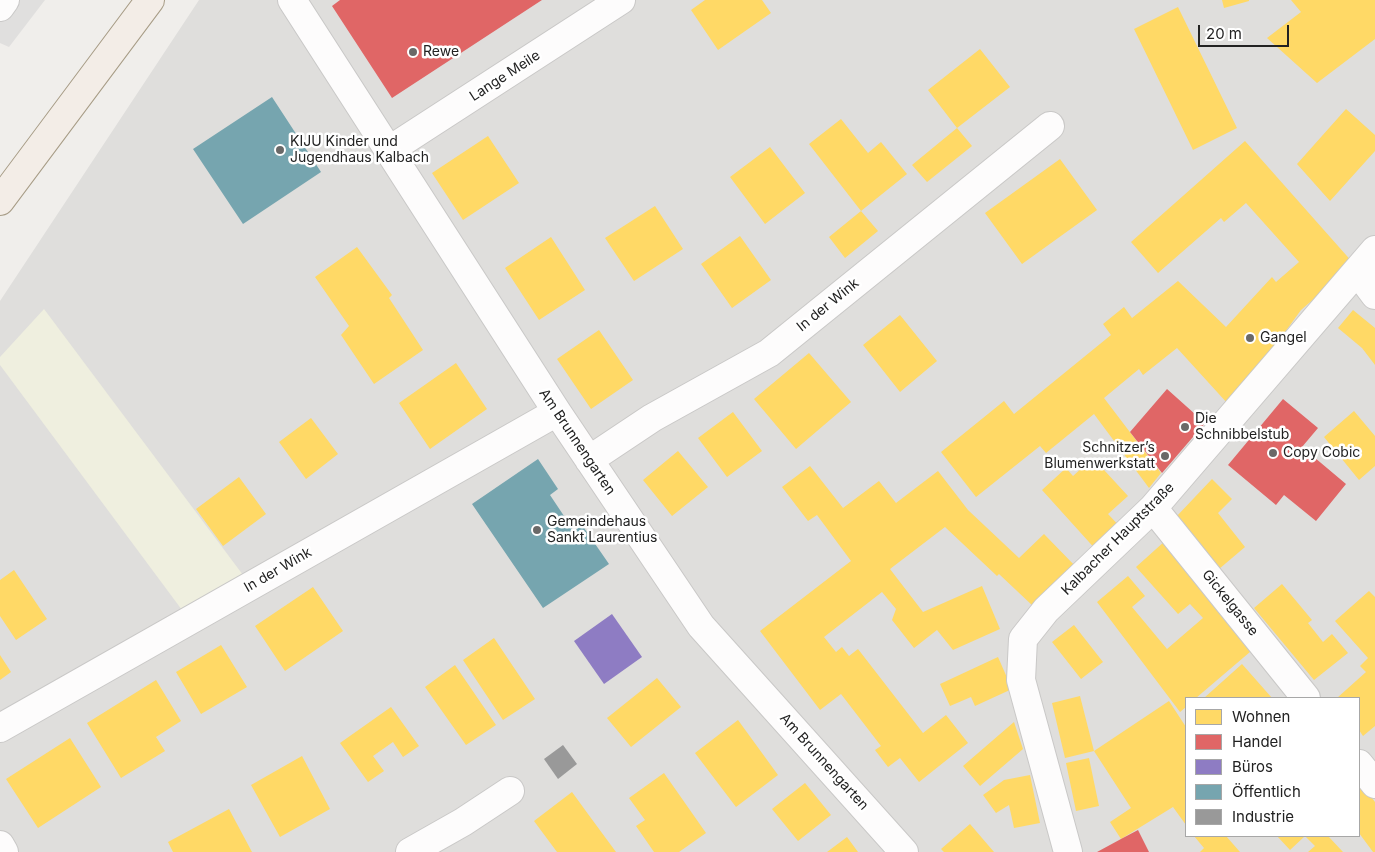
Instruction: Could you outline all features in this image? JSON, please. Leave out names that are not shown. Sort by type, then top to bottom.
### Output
[{"type":"main road","points":[[0,201],[150,0]]},
{"type":"street","points":[[0,7],[5,0]]},
{"type":"street","name":"Am Brunnengarten","points":[[292,0],[557,412],[701,626],[904,852]]},
{"type":"street","name":"Lange Meile","points":[[388,151],[622,0]]},
{"type":"street","name":"In der Wink","points":[[589,460],[652,418],[769,353],[1050,126]]},
{"type":"street","name":"Kalbacher Hauptstraße","points":[[1068,852],[1021,680],[1023,639],[1046,610],[1153,508],[1375,250]]},
{"type":"street","points":[[1357,271],[1375,295]]},
{"type":"street","name":"In der Wink","points":[[0,728],[557,412]]},
{"type":"street","name":"Gickelgasse","points":[[1153,508],[1305,697]]},
{"type":"street","points":[[1360,765],[1375,784]]},
{"type":"street","points":[[410,852],[463,822],[510,790]]},
{"type":"street","points":[[0,845],[4,852]]},
{"type":"shaded area","points":[[0,0],[45,0],[9,47],[0,43]]},
{"type":"shaded area","points":[[199,0],[1375,0],[1375,852],[0,852],[0,301]]},
{"type":"green space","points":[[44,309],[243,575],[182,610],[0,365],[0,357]]},
{"type":"building: Wohnen","points":[[705,0],[762,0],[771,13],[718,50],[691,10]]},
{"type":"building: Wohnen","points":[[1222,0],[1249,0],[1249,1],[1224,8]]},
{"type":"building: Wohnen","points":[[1291,0],[1375,0],[1375,39],[1317,83],[1267,38],[1301,12]]},
{"type":"building: Wohnen","points":[[1178,7],[1237,128],[1193,150],[1134,29]]},
{"type":"building: Wohnen","points":[[980,49],[1010,87],[957,128],[928,90]]},
{"type":"building: Wohnen","points":[[1346,109],[1375,135],[1375,151],[1330,201],[1297,164]]},
{"type":"building: Wohnen","points":[[841,119],[868,153],[881,142],[907,174],[861,211],[809,144]]},
{"type":"building: Wohnen","points":[[957,128],[972,146],[927,182],[912,165]]},
{"type":"building: Wohnen","points":[[488,136],[519,183],[463,220],[432,173]]},
{"type":"building: Wohnen","points":[[1245,141],[1354,264],[1301,310],[1264,361],[1228,404],[1177,348],[1143,375],[1139,369],[1104,398],[1161,473],[1149,488],[1094,414],[1046,453],[1040,446],[976,497],[941,452],[1004,401],[1014,414],[1111,335],[1103,324],[1124,307],[1132,318],[1178,281],[1226,327],[1272,277],[1276,282],[1299,262],[1246,203],[1224,222],[1221,218],[1158,273],[1131,242]]},
{"type":"building: Wohnen","points":[[770,147],[805,193],[765,224],[730,177]]},
{"type":"building: Wohnen","points":[[1060,159],[1097,210],[1022,264],[985,213]]},
{"type":"building: Wohnen","points":[[655,206],[683,249],[634,281],[605,238]]},
{"type":"building: Wohnen","points":[[861,211],[878,231],[845,258],[829,237]]},
{"type":"building: Wohnen","points":[[740,236],[771,280],[732,308],[701,264]]},
{"type":"building: Wohnen","points":[[551,237],[585,290],[539,320],[505,268]]},
{"type":"building: Wohnen","points":[[357,247],[392,295],[389,298],[423,350],[374,384],[341,335],[349,326],[315,277]]},
{"type":"building: Wohnen","points":[[1353,310],[1375,328],[1375,365],[1362,348],[1338,328]]},
{"type":"building: Wohnen","points":[[900,315],[937,361],[900,392],[863,345]]},
{"type":"building: Wohnen","points":[[599,330],[633,380],[591,409],[557,359]]},
{"type":"building: Wohnen","points":[[809,353],[851,402],[796,449],[754,399]]},
{"type":"building: Wohnen","points":[[456,363],[487,409],[430,449],[399,403]]},
{"type":"building: Wohnen","points":[[1354,411],[1375,436],[1375,466],[1359,480],[1324,437]]},
{"type":"building: Wohnen","points":[[733,412],[762,451],[727,477],[698,438]]},
{"type":"building: Wohnen","points":[[311,418],[338,454],[306,479],[279,442]]},
{"type":"building: Wohnen","points":[[678,451],[708,487],[672,516],[643,480]]},
{"type":"building: Wohnen","points":[[1093,458],[1128,496],[1108,514],[1123,530],[1098,552],[1042,490],[1066,468],[1073,476]]},
{"type":"building: Wohnen","points":[[810,466],[843,508],[879,481],[896,503],[938,471],[968,510],[1019,558],[1044,534],[1079,570],[1034,607],[999,574],[997,576],[945,527],[890,569],[923,612],[982,586],[1000,629],[953,650],[937,630],[914,648],[892,620],[896,609],[882,592],[824,637],[836,652],[842,647],[849,656],[858,649],[923,733],[946,715],[968,743],[919,782],[900,758],[888,767],[875,750],[881,746],[841,694],[820,710],[760,631],[851,561],[817,515],[808,521],[782,487]]},
{"type":"building: Wohnen","points":[[239,477],[266,514],[223,546],[196,509]]},
{"type":"building: Wohnen","points":[[1212,479],[1232,499],[1218,513],[1245,547],[1219,569],[1176,517]]},
{"type":"building: Wohnen","points":[[1165,541],[1257,646],[1197,697],[1185,697],[1185,708],[1180,712],[1097,602],[1128,576],[1145,596],[1132,607],[1167,649],[1203,618],[1190,604],[1178,614],[1136,567]]},
{"type":"building: Wohnen","points":[[14,570],[47,619],[16,640],[0,616],[0,580]]},
{"type":"building: Wohnen","points":[[1282,584],[1312,620],[1308,623],[1323,642],[1332,634],[1348,653],[1314,680],[1254,608]]},
{"type":"building: Wohnen","points":[[313,587],[343,631],[285,671],[255,626]]},
{"type":"building: Wohnen","points":[[1369,591],[1375,597],[1375,726],[1363,736],[1360,732],[1360,697],[1338,697],[1366,672],[1360,666],[1368,658],[1335,621]]},
{"type":"building: Wohnen","points":[[1074,625],[1103,662],[1081,679],[1052,642]]},
{"type":"building: Wohnen","points":[[494,638],[535,699],[503,720],[463,660]]},
{"type":"building: Wohnen","points":[[221,645],[247,687],[201,714],[176,672]]},
{"type":"building: Wohnen","points":[[0,655],[11,672],[0,680]]},
{"type":"building: Wohnen","points":[[998,657],[1012,689],[975,706],[971,697],[950,706],[940,684]]},
{"type":"building: Wohnen","points":[[1242,664],[1271,697],[1205,697]]},
{"type":"building: Wohnen","points":[[455,665],[496,725],[466,745],[425,687]]},
{"type":"building: Wohnen","points":[[657,678],[681,707],[631,747],[607,718]]},
{"type":"building: Wohnen","points":[[156,680],[181,721],[156,737],[165,751],[121,778],[87,723]]},
{"type":"building: Wohnen","points":[[1080,696],[1094,751],[1065,758],[1052,703]]},
{"type":"building: Wohnen","points":[[1169,701],[1185,725],[1185,824],[1173,807],[1121,839],[1110,822],[1131,808],[1094,751]]},
{"type":"building: Wohnen","points":[[391,707],[419,746],[403,757],[393,742],[373,756],[384,771],[368,782],[340,743]]},
{"type":"building: Wohnen","points":[[738,720],[778,775],[736,807],[695,753]]},
{"type":"building: Wohnen","points":[[1014,722],[1023,749],[980,786],[963,766]]},
{"type":"building: Wohnen","points":[[70,738],[101,787],[38,828],[6,779]]},
{"type":"building: Wohnen","points":[[302,756],[330,809],[280,837],[251,785]]},
{"type":"building: Wohnen","points":[[1089,758],[1099,806],[1076,811],[1066,763]]},
{"type":"building: Wohnen","points":[[664,773],[706,833],[679,852],[654,852],[636,826],[645,820],[629,798]]},
{"type":"building: Wohnen","points":[[1030,775],[1040,823],[1014,828],[1009,805],[996,813],[983,795],[1004,780]]},
{"type":"building: Wohnen","points":[[1360,782],[1375,802],[1375,852],[1373,852],[1360,834]]},
{"type":"building: Wohnen","points":[[805,783],[831,815],[798,841],[772,809]]},
{"type":"building: Wohnen","points":[[572,792],[616,852],[557,852],[534,821]]},
{"type":"building: Wohnen","points":[[229,809],[252,852],[173,852],[168,842]]},
{"type":"building: Wohnen","points":[[970,824],[994,852],[944,852],[941,849]]},
{"type":"building: Wohnen","points":[[847,837],[858,852],[827,852]]},
{"type":"building: Wohnen","points":[[1195,837],[1227,837],[1240,852],[1200,852],[1204,848]]},
{"type":"building: Wohnen","points":[[1278,837],[1304,837],[1290,850]]},
{"type":"building: Wohnen","points":[[1306,837],[1329,837],[1343,852],[1308,852],[1315,846]]},
{"type":"building: Handel","name":"Rewe","points":[[340,0],[542,0],[392,98],[332,6]]},
{"type":"building: Handel","points":[[1167,389],[1205,423],[1162,473],[1130,432]]},
{"type":"building: Handel","points":[[1283,399],[1318,428],[1302,447],[1346,484],[1316,521],[1284,495],[1276,505],[1228,465]]},
{"type":"building: Handel","points":[[1138,830],[1149,852],[1097,852],[1121,839]]},
{"type":"building: Büros","points":[[612,614],[642,657],[604,684],[574,641]]},
{"type":"building: Öffentlich","points":[[272,97],[321,172],[243,224],[193,149]]},
{"type":"building: Öffentlich","points":[[538,459],[558,489],[550,495],[574,531],[582,525],[609,564],[543,608],[472,504]]},
{"type":"building: Industrie","points":[[563,745],[577,764],[558,779],[544,759]]},
{"type":"place","name":"Rewe","points":[[413,52]]},
{"type":"place","name":"KIJU Kinder und Jugendhaus Kalbach","points":[[280,150]]},
{"type":"place","name":"Gangel","points":[[1250,338]]},
{"type":"place","name":"Die Schnibbelstub","points":[[1185,427]]},
{"type":"place","name":"Copy Cobic","points":[[1273,453]]},
{"type":"place","name":"Schnitzer’s Blumenwerkstatt","points":[[1165,456]]},
{"type":"place","name":"Gemeindehaus Sankt Laurentius","points":[[537,530]]}]
